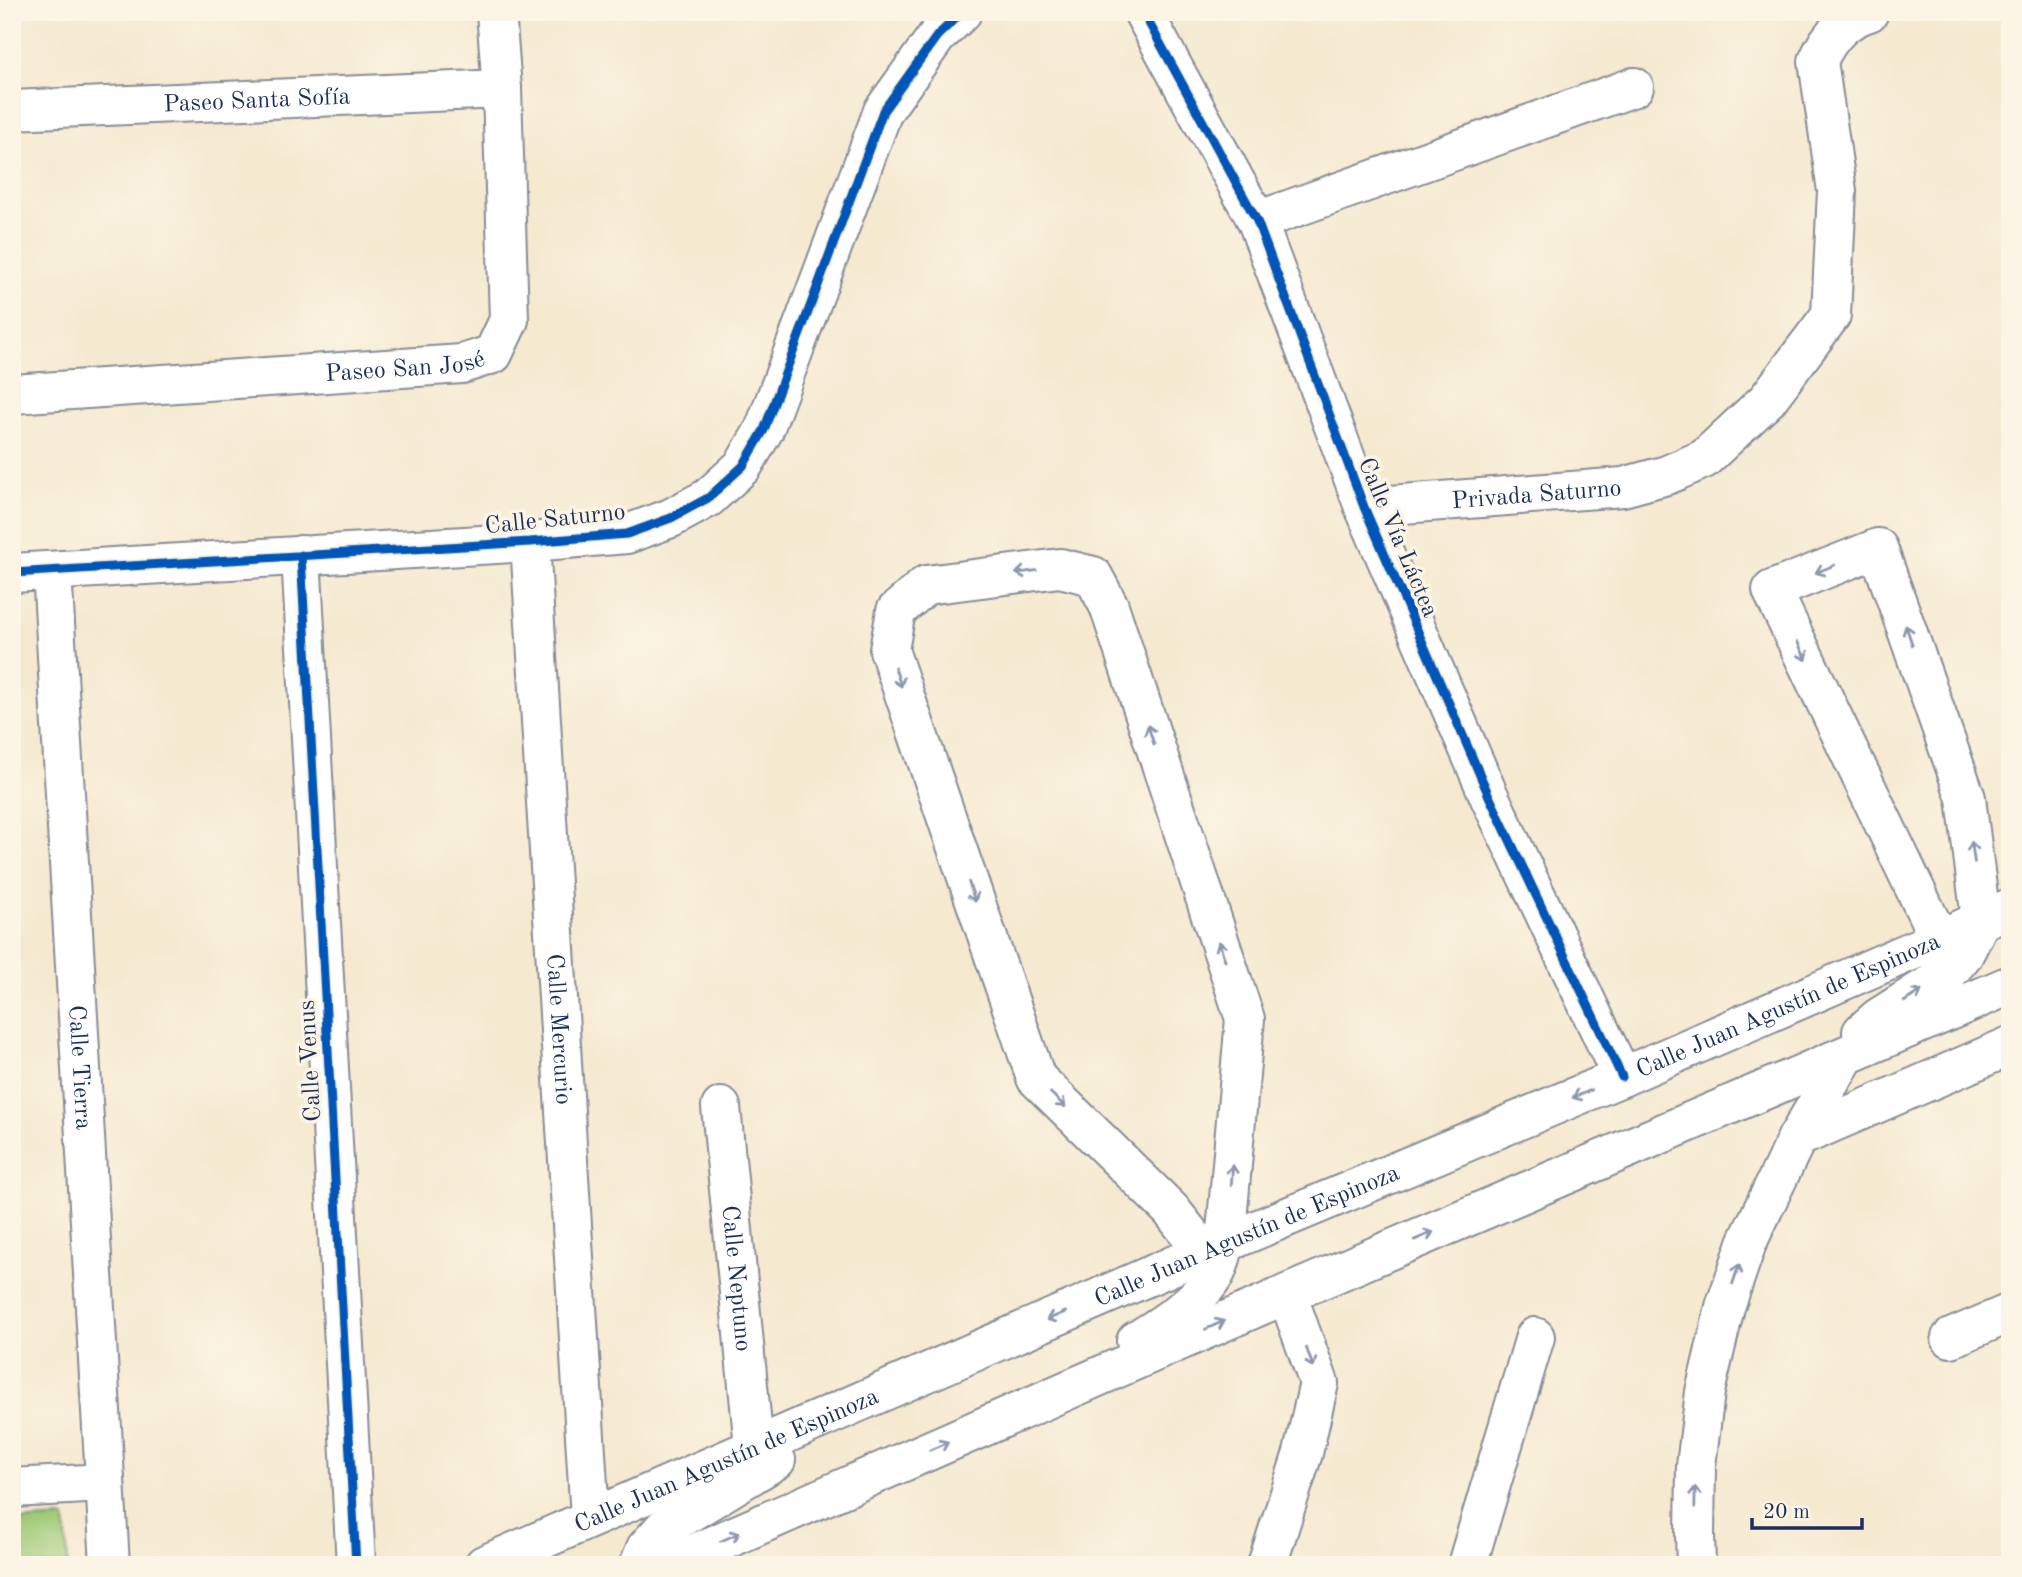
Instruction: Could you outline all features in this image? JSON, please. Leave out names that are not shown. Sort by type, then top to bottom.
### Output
[{"type":"street","name":"Paseo San José","points":[[12,394],[462,365],[493,354],[509,320],[502,89],[496,12]]},
{"type":"street","name":"Calle Saturno","points":[[12,573],[627,534],[671,518],[708,498],[743,466],[764,430],[883,111],[937,36],[962,12]]},
{"type":"street","name":"Calle Vía Láctea","points":[[1143,12],[1257,221],[1363,507],[1489,796],[1622,1077]]},
{"type":"street","name":"Privada Saturno","points":[[1363,507],[1623,487],[1667,475],[1704,459],[1767,400],[1831,315],[1837,191],[1818,61],[1826,42],[1840,27],[1869,12]]},
{"type":"street","points":[[1257,221],[1634,87]]},
{"type":"street","name":"Paseo Santa Sofía","points":[[12,110],[502,89]]},
{"type":"street","name":"Calle Mercurio","points":[[530,542],[590,1518]]},
{"type":"street","points":[[1696,1565],[1696,1466],[1705,1392],[1725,1307],[1747,1243],[1797,1138],[1859,1035],[1878,1018],[1947,974],[1996,914],[1966,798],[1878,548],[1772,590],[1939,939]]},
{"type":"street","name":"Calle Venus","points":[[300,555],[356,1565]]},
{"type":"street","points":[[1069,1389],[1110,1356],[1159,1327],[1203,1290],[1215,1273],[1215,1248],[1245,1019],[1109,606],[1093,576],[1060,568],[926,585],[896,611],[889,650],[1036,1078],[1171,1210],[1215,1248]]},
{"type":"street","name":"Calle Tierra","points":[[52,571],[110,1565]]},
{"type":"street","name":"Calle Juan Agustín de Espinoza","points":[[484,1565],[913,1378],[1622,1077],[1996,914]]},
{"type":"street","points":[[668,1565],[1287,1294],[2010,985]]},
{"type":"street","points":[[1797,1138],[2010,1046]]},
{"type":"street","name":"Calle Neptuno","points":[[721,1107],[754,1447]]},
{"type":"street","points":[[1267,1565],[1303,1453],[1319,1383],[1287,1294]]},
{"type":"street","points":[[1951,1338],[2010,1313]]},
{"type":"street","points":[[1467,1565],[1535,1337]]},
{"type":"street","points":[[639,1565],[646,1548],[664,1528],[913,1378]]},
{"type":"street","points":[[12,1488],[105,1483]]},
{"type":"green space","points":[[65,1518],[68,1565],[12,1565],[12,1521]]},
{"type":"cycle path","points":[[12,573],[627,534],[671,518],[708,498],[743,466],[764,430],[883,111],[937,36],[962,12]]},
{"type":"cycle path","points":[[1143,12],[1257,221],[1364,507],[1489,796],[1622,1077]]},
{"type":"cycle path","points":[[301,555],[356,1565]]}]
